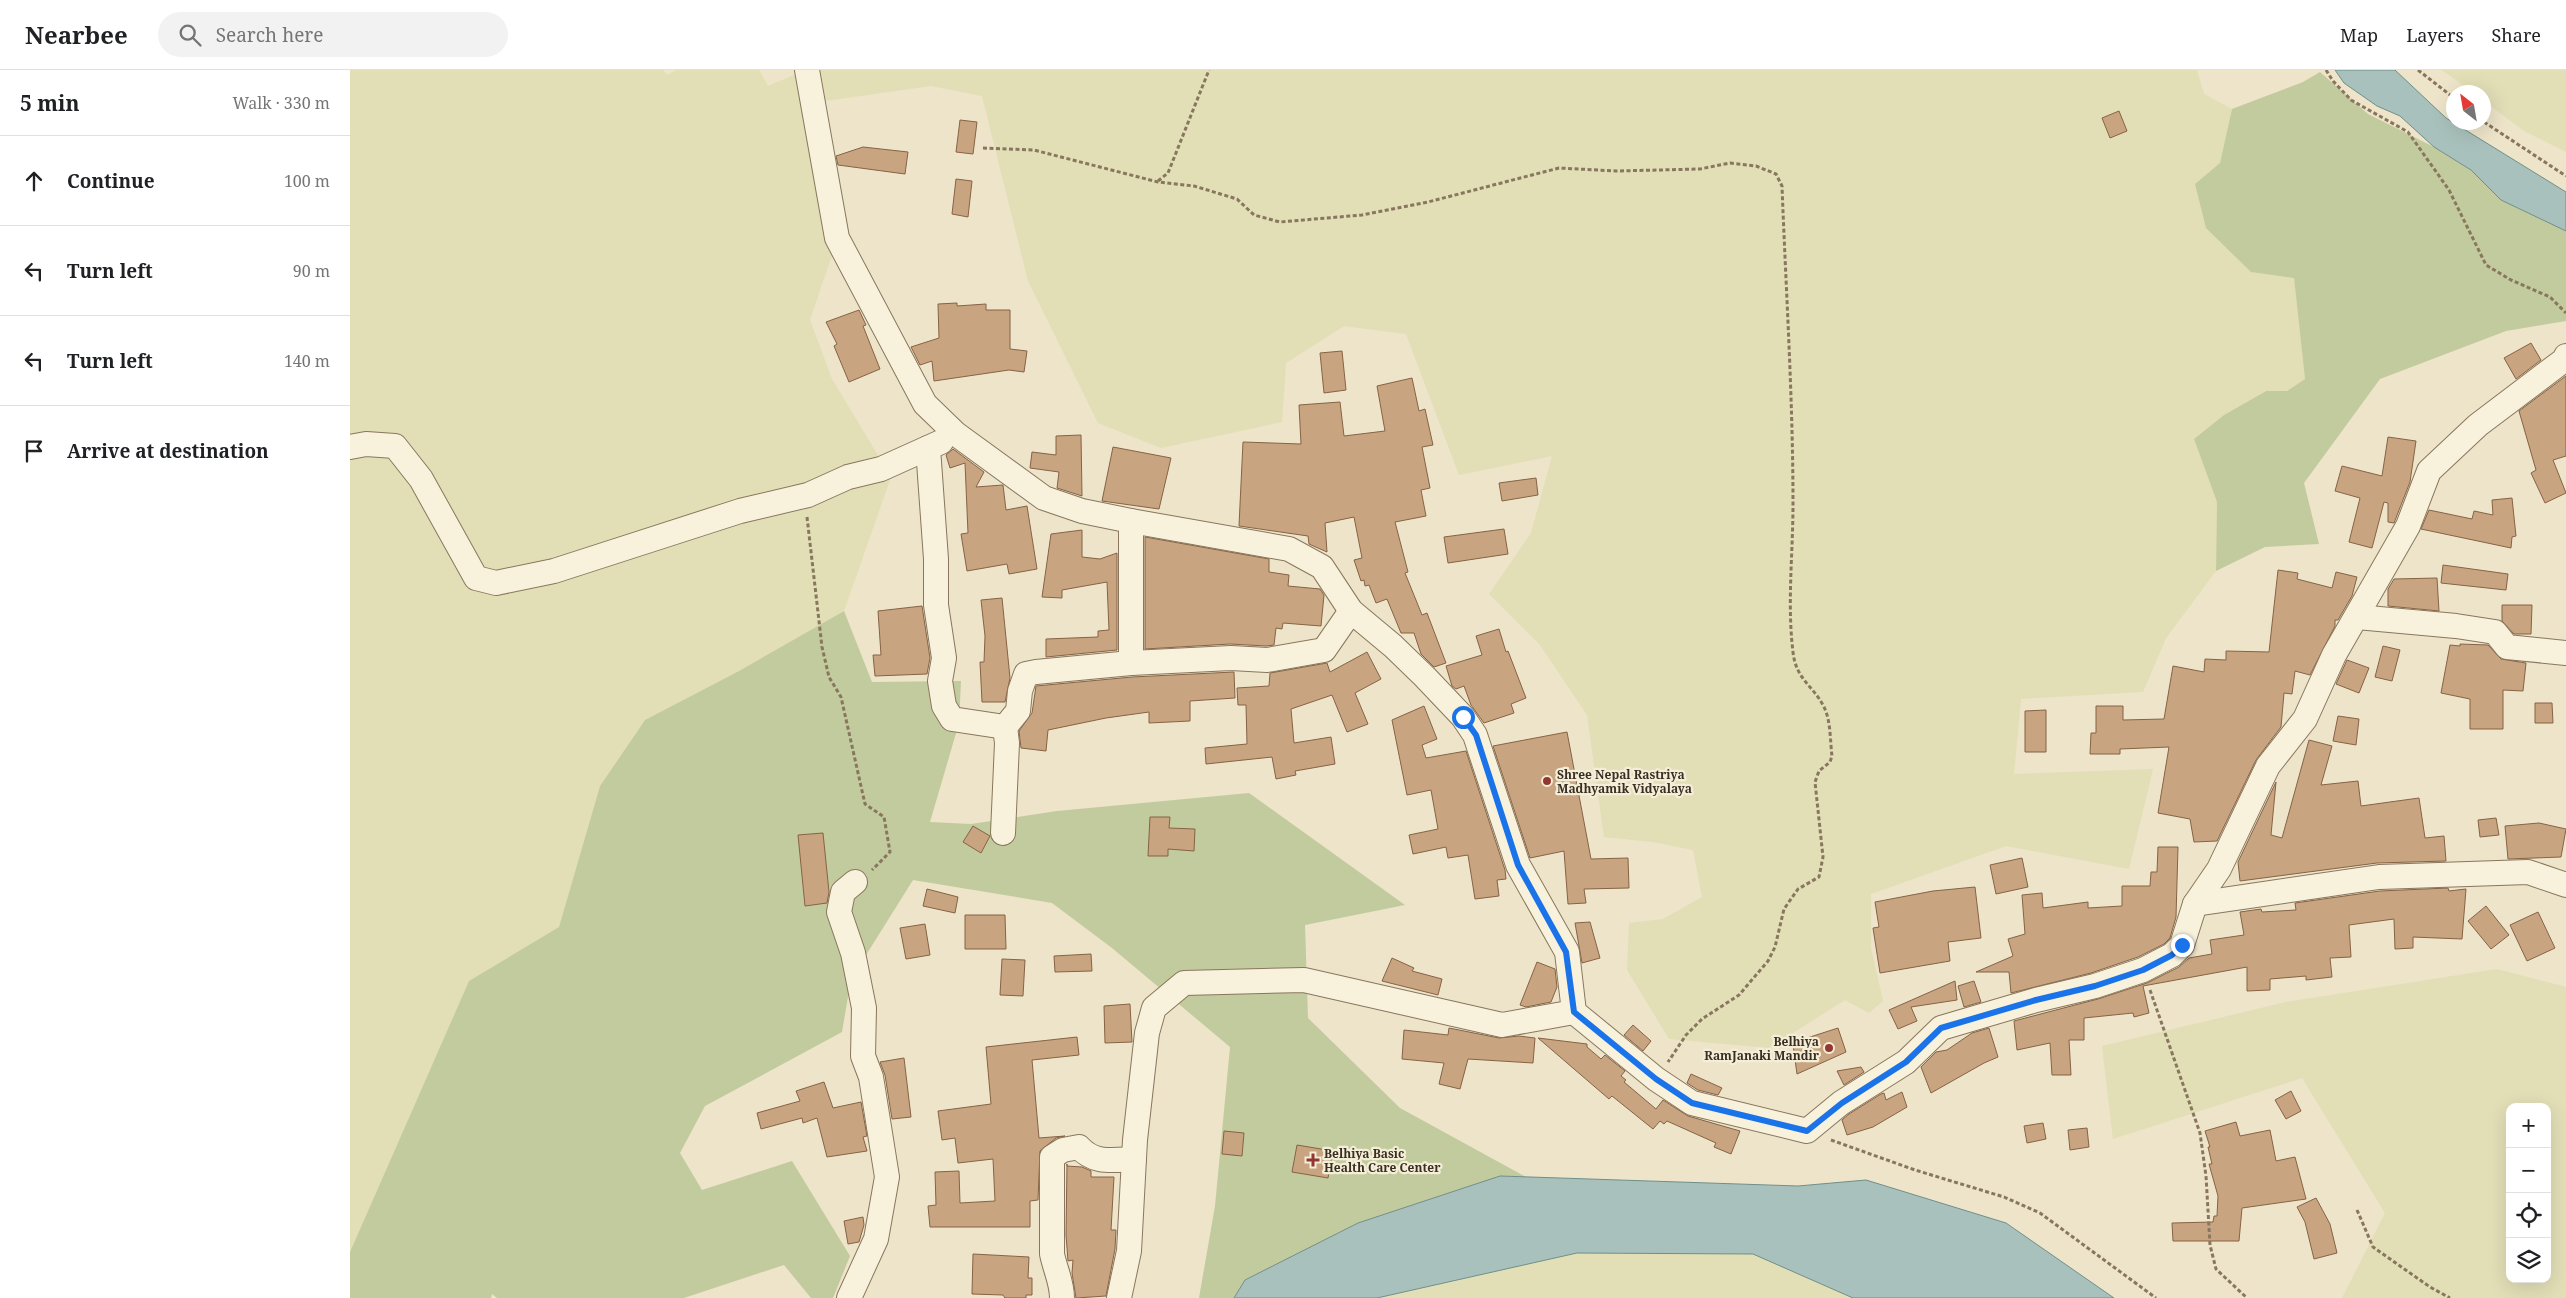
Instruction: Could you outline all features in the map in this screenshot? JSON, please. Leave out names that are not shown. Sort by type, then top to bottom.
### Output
[{"type":"street","points":[[807,70],[837,238],[925,404],[956,434],[1044,498],[1082,510],[1131,521],[1289,549],[1322,567],[1351,611],[1394,646],[1463,717],[1476,735],[1518,865],[1566,952],[1574,1012],[1656,1079],[1692,1103],[1807,1131],[1842,1103],[1906,1062],[1941,1028],[2036,1000],[2095,986],[2143,970],[2172,955],[2182,945],[2195,904],[2220,869],[2268,766],[2305,719],[2334,655],[2408,526],[2429,471],[2478,425],[2564,360],[2566,356]]},
{"type":"street","points":[[350,447],[366,444],[395,446],[421,479],[476,578],[496,583],[554,571],[740,511],[808,494],[848,477],[881,469],[956,434]]},
{"type":"street","points":[[928,448],[936,559],[936,605],[944,658],[940,681],[944,706],[952,719],[1005,727]]},
{"type":"street","points":[[1131,521],[1131,663]]},
{"type":"street","points":[[1003,833],[1007,743],[1005,727],[1018,711],[1020,691],[1026,674],[1131,663],[1231,658],[1267,660],[1324,650],[1351,611]]},
{"type":"street","points":[[2357,617],[2456,626],[2495,632],[2506,647],[2566,653]]},
{"type":"street","points":[[2195,904],[2389,876],[2528,872],[2566,885]]},
{"type":"street","points":[[849,1298],[876,1239],[887,1177],[871,1077],[863,1056],[864,1008],[853,952],[839,912],[843,892],[855,882]]},
{"type":"street","points":[[1119,1298],[1129,1251],[1134,1159],[1148,1033],[1154,1008],[1184,983],[1304,980],[1502,1025],[1574,1012]]},
{"type":"street","points":[[1062,1298],[1062,1284],[1055,1268],[1052,1254],[1052,1157],[1063,1150],[1079,1147],[1088,1157],[1106,1160],[1134,1159]]},
{"type":"path","points":[[1158,182],[1168,173],[1209,70]]},
{"type":"path","points":[[2326,70],[2333,81],[2351,100],[2408,132],[2449,190],[2486,265],[2511,280],[2550,297],[2566,313]]},
{"type":"path","points":[[2418,70],[2446,92]]},
{"type":"path","points":[[2491,127],[2566,176]]},
{"type":"path","points":[[983,148],[1034,150],[1158,182],[1194,186],[1237,199],[1254,215],[1280,222],[1362,215],[1400,208],[1559,168],[1616,171],[1700,169],[1730,163],[1756,166],[1776,174],[1782,186],[1793,504],[1791,575],[1793,651],[1796,667],[1801,678],[1827,714],[1832,756],[1830,762],[1819,771],[1815,782],[1823,857],[1819,877],[1798,889],[1784,909],[1775,947],[1768,961],[1739,995],[1702,1019],[1686,1034],[1656,1079]]},
{"type":"path","points":[[808,494],[806,502],[809,541],[822,647],[829,677],[841,697],[865,804],[884,817],[889,836],[890,852],[855,882]]},
{"type":"path","points":[[2143,970],[2200,1133],[2206,1176],[2210,1245],[2216,1269],[2247,1298]]},
{"type":"path","points":[[1807,1131],[1915,1170],[2004,1197],[2040,1213],[2156,1298]]},
{"type":"path","points":[[2358,1210],[2373,1247],[2430,1287],[2450,1298]]},
{"type":"shaded area","points":[[350,70],[663,70],[667,75],[677,70],[759,70],[768,86],[803,71],[834,249],[810,320],[832,379],[891,477],[844,611],[739,671],[645,720],[600,786],[559,927],[469,981],[350,1252]]},
{"type":"shaded area","points":[[812,70],[2197,70],[2204,94],[2232,109],[2220,163],[2195,184],[2251,272],[2294,278],[2305,379],[2287,391],[2265,391],[2224,415],[2194,439],[2217,502],[2216,571],[2166,638],[2143,692],[2021,699],[2014,774],[2153,769],[2129,869],[2006,846],[1871,894],[1871,948],[1883,1001],[1869,1013],[1845,1000],[1769,1048],[1669,1039],[1627,970],[1629,923],[1663,919],[1702,897],[1693,850],[1653,842],[1604,837],[1587,715],[1540,645],[1489,594],[1531,533],[1552,456],[1459,475],[1406,334],[1344,326],[1286,363],[1282,422],[1161,448],[1098,423],[1028,281],[982,96],[931,86],[818,102]]},
{"type":"shaded area","points":[[2442,70],[2566,70],[2566,152],[2524,131],[2491,106],[2491,85],[2462,85]]},
{"type":"shaded area","points":[[2497,969],[2566,987],[2566,1298],[2342,1298],[2385,1213],[2302,1078],[2113,1139],[2102,1046],[2286,1002]]},
{"type":"shaded area","points":[[1577,1253],[1753,1254],[1853,1298],[1377,1298]]},
{"type":"green space","points":[[2320,72],[2368,114],[2434,147],[2471,170],[2501,200],[2566,231],[2566,321],[2506,331],[2380,379],[2304,483],[2319,544],[2265,547],[2216,571],[2217,502],[2194,439],[2224,415],[2266,391],[2287,391],[2305,379],[2294,278],[2251,272],[2206,228],[2195,184],[2220,163],[2232,109],[2303,82]]},
{"type":"green space","points":[[844,611],[872,682],[961,681],[959,723],[930,822],[971,824],[1057,811],[1249,793],[1405,905],[1305,925],[1308,1018],[1400,1108],[1526,1177],[1500,1176],[1358,1223],[1245,1280],[1234,1298],[1199,1298],[1215,1206],[1230,1047],[1112,948],[1052,903],[913,880],[851,979],[842,1032],[705,1106],[680,1153],[702,1190],[792,1161],[850,1256],[833,1298],[811,1298],[784,1265],[684,1298],[497,1298],[492,1294],[491,1298],[350,1298],[350,1252],[469,981],[559,927],[600,786],[645,720],[739,671]]},
{"type":"water","points":[[2335,70],[2395,70],[2446,118],[2446,130],[2465,130],[2566,192],[2566,231],[2501,200],[2471,170],[2434,147],[2400,116],[2377,106],[2344,83]]},
{"type":"water","points":[[1500,1176],[1798,1186],[1866,1180],[2006,1223],[2114,1298],[1853,1298],[1753,1254],[1577,1253],[1377,1298],[1234,1298],[1245,1280],[1358,1223]]},
{"type":"building","points":[[2119,111],[2127,131],[2110,138],[2102,118]]},
{"type":"building","points":[[960,120],[977,122],[973,154],[956,152]]},
{"type":"building","points":[[863,147],[908,152],[905,174],[838,165],[836,156]]},
{"type":"building","points":[[956,179],[972,181],[968,217],[952,214]]},
{"type":"building","points":[[957,303],[957,306],[986,304],[986,310],[1010,310],[1010,349],[1027,351],[1024,372],[1009,370],[934,381],[932,361],[920,365],[911,347],[939,338],[938,304]]},
{"type":"building","points":[[859,310],[866,325],[863,326],[880,369],[849,382],[834,346],[837,344],[826,322]]},
{"type":"building","points":[[2531,343],[2541,360],[2516,379],[2504,358]]},
{"type":"building","points":[[1342,351],[1346,390],[1324,393],[1320,353]]},
{"type":"building","points":[[2566,376],[2566,456],[2553,460],[2566,493],[2545,503],[2531,473],[2536,470],[2519,411]]},
{"type":"building","points":[[1412,378],[1419,411],[1425,409],[1433,445],[1422,447],[1430,488],[1421,490],[1426,516],[1395,522],[1408,572],[1405,573],[1422,615],[1427,613],[1446,663],[1434,667],[1421,654],[1414,633],[1401,633],[1387,599],[1376,603],[1369,585],[1365,586],[1364,580],[1361,581],[1354,560],[1362,558],[1354,517],[1325,523],[1327,552],[1309,544],[1308,536],[1239,526],[1243,442],[1301,444],[1299,405],[1340,402],[1344,436],[1385,431],[1377,386]]},
{"type":"building","points":[[1081,435],[1082,496],[1057,488],[1059,472],[1030,468],[1032,452],[1056,455],[1056,436]]},
{"type":"building","points":[[2388,437],[2416,441],[2410,482],[2394,523],[2388,522],[2388,503],[2384,502],[2372,548],[2349,542],[2360,498],[2335,491],[2342,466],[2382,476]]},
{"type":"building","points":[[1113,447],[1171,458],[1159,509],[1102,501]]},
{"type":"building","points":[[953,449],[984,472],[976,487],[1003,485],[1006,510],[1027,506],[1037,569],[1009,574],[1007,564],[967,571],[961,534],[968,533],[965,463],[950,468],[946,455]]},
{"type":"building","points":[[1536,478],[1538,495],[1502,501],[1499,483]]},
{"type":"building","points":[[2512,498],[2516,536],[2512,537],[2511,548],[2421,529],[2429,510],[2472,519],[2474,511],[2493,515],[2492,500]]},
{"type":"building","points":[[1504,529],[1508,554],[1448,563],[1444,537]]},
{"type":"building","points":[[1082,530],[1082,557],[1100,559],[1117,553],[1117,650],[1046,657],[1046,639],[1098,637],[1098,631],[1109,630],[1107,582],[1062,590],[1062,598],[1042,597],[1051,534]]},
{"type":"building","points":[[1145,537],[1269,559],[1269,572],[1289,575],[1288,586],[1320,589],[1324,595],[1321,626],[1283,623],[1282,629],[1276,628],[1274,645],[1230,644],[1145,649]]},
{"type":"building","points":[[2443,565],[2508,574],[2506,590],[2441,583]]},
{"type":"building","points":[[2278,570],[2298,573],[2297,579],[2332,588],[2336,572],[2357,577],[2352,596],[2338,620],[2335,620],[2335,626],[2310,675],[2295,671],[2292,694],[2284,693],[2281,727],[2256,760],[2217,841],[2194,842],[2190,819],[2158,813],[2169,747],[2120,749],[2120,754],[2090,754],[2091,733],[2096,733],[2096,706],[2123,706],[2123,720],[2164,719],[2173,666],[2204,672],[2205,659],[2226,660],[2226,651],[2269,652]]},
{"type":"building","points":[[2437,578],[2439,611],[2388,606],[2388,589],[2394,579]]},
{"type":"building","points":[[1002,598],[1010,678],[1005,702],[982,702],[980,662],[984,662],[985,636],[981,600]]},
{"type":"building","points":[[2502,605],[2532,605],[2531,634],[2514,634],[2502,621]]},
{"type":"building","points":[[922,606],[930,658],[927,674],[875,676],[873,655],[881,655],[878,611]]},
{"type":"building","points":[[1499,629],[1506,652],[1508,651],[1526,698],[1511,704],[1514,713],[1484,723],[1471,705],[1464,686],[1456,689],[1452,686],[1446,666],[1482,655],[1476,636]]},
{"type":"building","points":[[2460,644],[2488,645],[2501,659],[2526,663],[2523,691],[2503,690],[2503,729],[2470,729],[2470,699],[2441,693],[2450,645],[2460,646]]},
{"type":"building","points":[[2383,646],[2400,650],[2392,681],[2375,677]]},
{"type":"building","points":[[1367,652],[1381,679],[1355,693],[1368,724],[1347,732],[1332,695],[1291,709],[1294,743],[1331,737],[1335,764],[1295,771],[1296,775],[1276,779],[1272,757],[1206,764],[1205,748],[1247,744],[1246,705],[1238,705],[1237,688],[1269,686],[1270,673],[1327,663],[1330,672]]},
{"type":"building","points":[[2347,660],[2369,668],[2359,693],[2336,684]]},
{"type":"building","points":[[1234,672],[1235,698],[1190,701],[1190,721],[1149,723],[1149,712],[1106,718],[1048,730],[1046,751],[1021,748],[1019,731],[1032,713],[1036,686],[1132,677]]},
{"type":"building","points":[[2535,703],[2552,703],[2553,723],[2535,723]]},
{"type":"building","points":[[1424,706],[1437,739],[1422,745],[1426,758],[1466,751],[1505,870],[1506,879],[1497,880],[1499,896],[1475,899],[1468,855],[1448,858],[1446,847],[1413,854],[1409,835],[1438,829],[1431,790],[1407,795],[1392,720]]},
{"type":"building","points":[[2046,710],[2046,752],[2025,752],[2025,711]]},
{"type":"building","points":[[2338,716],[2359,719],[2356,745],[2333,741]]},
{"type":"building","points":[[1567,732],[1591,859],[1628,858],[1629,888],[1584,889],[1586,903],[1568,904],[1564,851],[1530,858],[1493,746]]},
{"type":"building","points":[[2309,740],[2332,746],[2321,785],[2358,781],[2361,806],[2419,798],[2425,838],[2444,836],[2446,861],[2377,863],[2240,881],[2238,862],[2276,782],[2271,835],[2282,838]]},
{"type":"building","points":[[1150,817],[1170,817],[1169,828],[1195,829],[1194,851],[1168,849],[1168,856],[1148,856]]},
{"type":"building","points":[[2496,818],[2499,835],[2480,837],[2478,820]]},
{"type":"building","points":[[2539,823],[2566,829],[2561,857],[2508,859],[2505,826]]},
{"type":"building","points":[[973,826],[990,836],[981,853],[963,842]]},
{"type":"building","points":[[823,833],[829,892],[827,903],[805,906],[798,835]]},
{"type":"building","points":[[2158,847],[2178,847],[2176,917],[2170,938],[2164,944],[2138,957],[2091,973],[2011,993],[2009,972],[1976,972],[2013,956],[2008,939],[2025,934],[2022,895],[2042,893],[2043,908],[2088,902],[2088,908],[2122,906],[2122,886],[2150,886],[2151,872],[2157,872]]},
{"type":"building","points":[[2022,858],[2028,887],[1996,894],[1990,865]]},
{"type":"building","points":[[1975,887],[1981,938],[1948,942],[1950,961],[1880,973],[1873,928],[1879,927],[1875,902],[1933,891]]},
{"type":"building","points":[[2448,888],[2449,891],[2466,889],[2462,939],[2413,937],[2413,948],[2395,949],[2394,919],[2349,925],[2351,957],[2330,958],[2332,977],[2306,980],[2306,976],[2270,979],[2270,990],[2247,991],[2247,967],[2143,986],[2149,1013],[2134,1017],[2133,1013],[2084,1018],[2084,1040],[2069,1040],[2071,1075],[2052,1075],[2050,1043],[2017,1050],[2014,1021],[2098,999],[2147,983],[2179,967],[2189,958],[2212,954],[2210,940],[2244,935],[2240,912],[2261,909],[2262,912],[2296,910],[2295,903],[2380,891]]},
{"type":"building","points":[[927,889],[958,897],[955,913],[923,906]]},
{"type":"building","points":[[2486,906],[2509,935],[2491,949],[2468,921]]},
{"type":"building","points":[[2538,912],[2555,948],[2527,961],[2510,925]]},
{"type":"building","points":[[965,915],[1005,915],[1006,949],[965,949]]},
{"type":"building","points":[[1590,922],[1600,958],[1582,963],[1575,923]]},
{"type":"building","points":[[925,924],[930,955],[906,959],[900,928]]},
{"type":"building","points":[[1091,954],[1092,971],[1055,972],[1054,956]]},
{"type":"building","points":[[1392,958],[1414,968],[1412,971],[1442,979],[1438,995],[1382,981]]},
{"type":"building","points":[[1002,959],[1025,960],[1023,996],[1000,995]]},
{"type":"building","points":[[1537,962],[1555,969],[1557,987],[1551,1002],[1526,1007],[1520,1005]]},
{"type":"building","points":[[1955,981],[1957,1000],[1911,1007],[1917,1021],[1898,1029],[1889,1010]]},
{"type":"building","points":[[1974,981],[1981,1002],[1964,1007],[1958,986]]},
{"type":"building","points":[[1130,1004],[1132,1042],[1105,1043],[1104,1006]]},
{"type":"building","points":[[1633,1025],[1651,1041],[1643,1051],[1624,1035]]},
{"type":"building","points":[[1449,1028],[1499,1038],[1519,1036],[1535,1038],[1533,1063],[1468,1059],[1460,1089],[1439,1084],[1444,1063],[1402,1059],[1404,1030],[1448,1035]]},
{"type":"building","points":[[1838,1028],[1846,1052],[1797,1074],[1793,1045],[1809,1042],[1807,1038]]},
{"type":"building","points":[[1989,1028],[1998,1057],[1931,1093],[1921,1067],[1936,1052],[1947,1050],[1972,1033]]},
{"type":"building","points":[[1077,1037],[1079,1055],[1032,1060],[1039,1138],[1065,1136],[1056,1138],[1040,1151],[1038,1200],[1030,1201],[1030,1227],[930,1227],[928,1206],[936,1205],[935,1172],[959,1171],[960,1203],[995,1201],[993,1159],[958,1163],[955,1138],[942,1140],[938,1111],[991,1104],[986,1047]]},
{"type":"building","points":[[1538,1038],[1587,1044],[1587,1047],[1601,1059],[1605,1055],[1625,1071],[1621,1076],[1626,1080],[1624,1082],[1656,1109],[1663,1100],[1688,1116],[1740,1131],[1731,1154],[1714,1147],[1716,1143],[1667,1121],[1664,1124],[1660,1121],[1653,1129],[1612,1096],[1609,1099]]},
{"type":"building","points":[[904,1058],[911,1117],[892,1119],[885,1075],[880,1062]]},
{"type":"building","points":[[1861,1067],[1864,1072],[1844,1085],[1837,1071]]},
{"type":"building","points":[[1691,1074],[1722,1088],[1718,1095],[1698,1090],[1687,1083]]},
{"type":"building","points":[[824,1082],[833,1108],[861,1102],[867,1136],[863,1137],[867,1151],[827,1157],[817,1118],[803,1123],[802,1118],[761,1129],[757,1113],[800,1101],[796,1091]]},
{"type":"building","points":[[2291,1091],[2301,1111],[2286,1119],[2275,1100]]},
{"type":"building","points":[[1902,1092],[1907,1107],[1873,1127],[1847,1135],[1842,1120],[1849,1114],[1881,1094],[1884,1093],[1886,1100]]},
{"type":"building","points":[[2236,1122],[2240,1136],[2270,1130],[2276,1161],[2295,1157],[2306,1199],[2242,1208],[2239,1241],[2173,1241],[2172,1223],[2213,1222],[2214,1216],[2217,1216],[2218,1196],[2209,1164],[2212,1164],[2208,1147],[2210,1147],[2205,1131]]},
{"type":"building","points":[[2043,1123],[2046,1139],[2027,1143],[2024,1126]]},
{"type":"building","points":[[2087,1128],[2089,1147],[2070,1150],[2068,1130]]},
{"type":"building","points":[[1224,1131],[1244,1133],[1242,1156],[1222,1154]]},
{"type":"building","points":[[1297,1145],[1333,1151],[1328,1178],[1292,1172]]},
{"type":"building","points":[[1067,1164],[1067,1166],[1082,1167],[1091,1171],[1091,1177],[1114,1177],[1111,1230],[1116,1230],[1115,1249],[1106,1296],[1076,1298],[1072,1273],[1073,1260],[1068,1261],[1066,1235]]},
{"type":"building","points":[[2316,1198],[2330,1224],[2337,1253],[2314,1259],[2305,1222],[2297,1207]]},
{"type":"building","points":[[863,1217],[864,1225],[859,1242],[848,1244],[844,1221]]},
{"type":"building","points":[[973,1254],[1029,1257],[1028,1278],[1032,1278],[1032,1295],[1026,1295],[1026,1298],[1005,1298],[1003,1295],[972,1294]]},
{"type":"place","name":"Shree Nepal Rastriya Madhyamik Vidyalaya","points":[[1547,781]]},
{"type":"place","name":"Belhiya RamJanaki Mandir","points":[[1829,1048]]},
{"type":"place","name":"Belhiya Basic Health Care Center","points":[[1313,1160]]},
{"type":"route","points":[[1463,717],[1476,735],[1518,865],[1566,952],[1574,1012],[1656,1079],[1692,1103],[1807,1131],[1842,1103],[1906,1062],[1941,1028],[2036,1000],[2095,986],[2143,970],[2172,955],[2182,945]]}]
